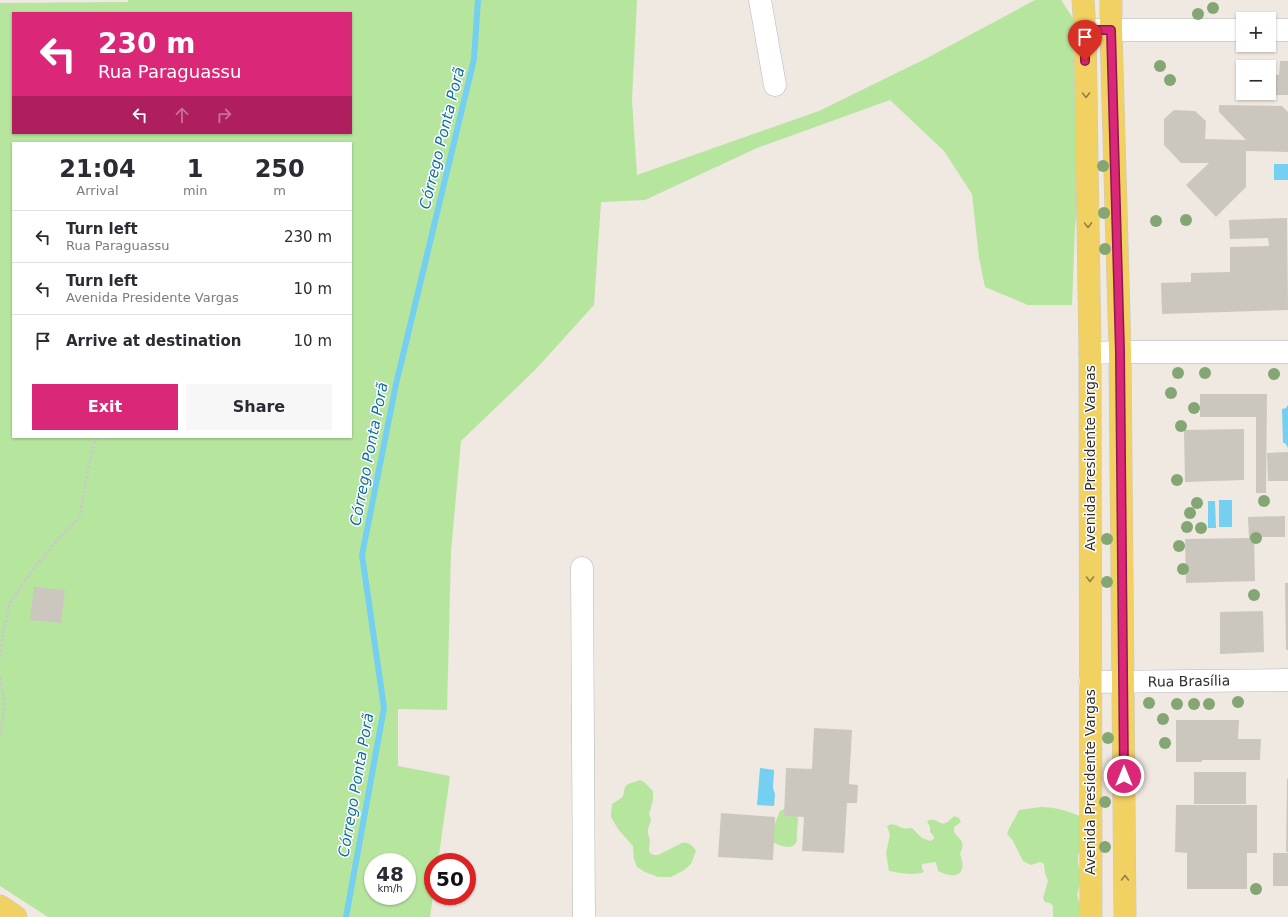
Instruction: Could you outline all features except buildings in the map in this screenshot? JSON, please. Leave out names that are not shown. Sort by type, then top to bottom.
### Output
[{"type":"main road","name":"Avenida Presidente Vargas","points":[[1083,0],[1124,682],[1125,917]]},
{"type":"main road","name":"Avenida Presidente Vargas","points":[[1091,917],[1090,682],[1105,352],[1111,0]]},
{"type":"main road","points":[[0,906],[16,917]]},
{"type":"street","points":[[760,0],[775,85]]},
{"type":"street","points":[[1085,30],[1236,30]]},
{"type":"street","points":[[1276,30],[1288,30]]},
{"type":"street","points":[[1105,352],[1288,352]]},
{"type":"street","points":[[582,568],[584,917]]},
{"type":"street","name":"Rua Brasília","points":[[1090,682],[1288,680]]},
{"type":"path","points":[[0,657],[10,602],[32,571],[55,543],[79,518],[92,446],[96,438]]},
{"type":"path","points":[[0,678],[5,706],[0,737]]},
{"type":"green space","points":[[128,0],[637,0],[632,100],[637,175],[819,111],[927,58],[1035,0],[1061,0],[1073,18],[1090,102],[1075,228],[1072,305],[1028,305],[985,287],[979,258],[972,194],[944,151],[890,100],[757,148],[645,200],[601,202],[594,305],[536,369],[461,441],[451,552],[447,710],[398,709],[398,766],[450,776],[439,853],[424,853],[424,905],[432,905],[430,917],[48,917],[0,886],[0,3],[128,2]]},
{"type":"green space","points":[[640,780],[653,791],[653,800],[649,814],[651,820],[648,831],[650,853],[658,855],[682,843],[690,844],[696,851],[691,864],[684,870],[671,877],[658,877],[637,867],[634,859],[633,846],[618,829],[611,817],[612,804],[623,796],[625,787],[628,784]]},
{"type":"green space","points":[[1041,807],[1061,810],[1080,816],[1082,847],[1078,855],[1078,864],[1082,877],[1077,895],[1081,908],[1079,917],[1053,917],[1053,906],[1050,903],[1045,902],[1043,898],[1048,881],[1044,864],[1040,862],[1031,865],[1023,861],[1013,841],[1007,834],[1019,810]]},
{"type":"green space","points":[[784,809],[797,814],[798,816],[797,839],[794,846],[791,847],[779,845],[773,842],[773,828],[780,811]]},
{"type":"green space","points":[[954,816],[959,818],[961,822],[954,827],[954,832],[963,844],[960,854],[962,867],[959,874],[950,875],[938,871],[936,862],[922,864],[924,872],[915,874],[889,871],[886,853],[890,835],[887,826],[893,824],[903,828],[912,828],[922,838],[930,841],[934,839],[927,821],[935,820],[945,823]]},
{"type":"water","points":[[1274,164],[1288,164],[1288,180],[1274,180]]},
{"type":"water","points":[[1288,405],[1288,448],[1285,443],[1283,443],[1282,409],[1286,408]]},
{"type":"water","points":[[1219,500],[1232,500],[1232,527],[1219,527]]},
{"type":"water","points":[[1208,501],[1215,501],[1216,528],[1208,528]]},
{"type":"water","points":[[760,768],[774,770],[774,806],[757,805]]},
{"type":"waterway","name":"Córrego Ponta Porã","points":[[346,917],[384,708],[362,555],[396,384],[474,59],[478,0]]},
{"type":"route","points":[[1085,61],[1085,30],[1111,30],[1120,352],[1124,776]]}]
